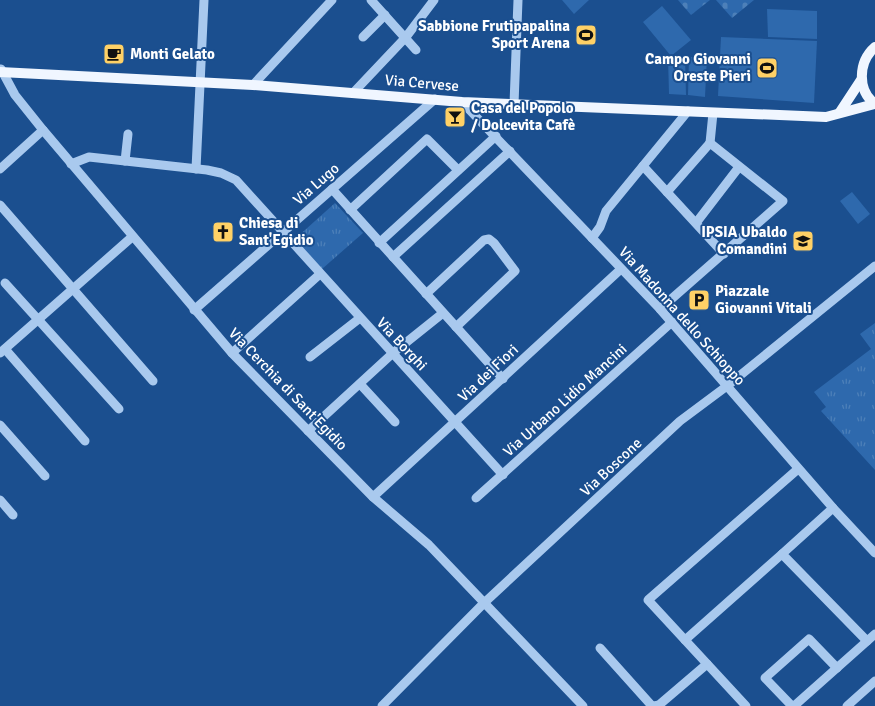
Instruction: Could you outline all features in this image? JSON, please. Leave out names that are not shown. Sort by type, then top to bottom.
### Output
[{"type":"main road","points":[[875,47],[865,60],[862,80],[866,97],[875,104]]},
{"type":"main road","name":"Via Cervese","points":[[1,70],[253,85],[462,102],[688,112],[826,117],[875,104]]},
{"type":"main road","points":[[840,112],[862,80]]},
{"type":"street","points":[[196,169],[204,0]]},
{"type":"street","points":[[253,85],[332,0]]},
{"type":"street","points":[[371,0],[416,50]]},
{"type":"street","points":[[353,93],[406,37],[434,0]]},
{"type":"street","points":[[514,104],[518,0]]},
{"type":"street","points":[[363,38],[385,15]]},
{"type":"street","name":"Via Cerchia di Sant'Egidio","points":[[1,70],[15,95],[43,130],[232,353],[373,497],[429,545],[583,706]]},
{"type":"street","name":"Via Lugo","points":[[194,310],[435,99]]},
{"type":"street","name":"Via Madonna dello Schioppo","points":[[462,102],[660,308],[798,469],[875,553]]},
{"type":"street","points":[[592,238],[600,228],[606,211],[688,112]]},
{"type":"street","points":[[667,192],[710,143],[713,112]]},
{"type":"street","points":[[0,169],[43,130]]},
{"type":"street","points":[[126,161],[128,134]]},
{"type":"street","points":[[379,243],[496,136]]},
{"type":"street","points":[[350,210],[427,139],[458,170]]},
{"type":"street","points":[[660,308],[783,202],[710,143]]},
{"type":"street","points":[[393,257],[510,151]]},
{"type":"street","name":"Via Borghi","points":[[71,164],[89,157],[196,169],[221,173],[236,180],[503,475]]},
{"type":"street","points":[[644,166],[724,254]]},
{"type":"street","points":[[696,223],[739,167]]},
{"type":"street","points":[[332,189],[502,379]]},
{"type":"street","points":[[0,205],[153,381]]},
{"type":"street","points":[[85,441],[2,351],[132,237]]},
{"type":"street","points":[[426,294],[484,240],[489,239],[494,243],[515,271],[456,327]]},
{"type":"street","name":"Via Boscone","points":[[382,706],[484,603],[680,421],[727,386],[875,266]]},
{"type":"street","name":"Via dei Fiori","points":[[373,497],[456,423],[621,269]]},
{"type":"street","points":[[232,353],[320,274]]},
{"type":"street","points":[[6,283],[120,410]]},
{"type":"street","points":[[308,431],[393,354],[443,313]]},
{"type":"street","points":[[310,357],[360,318]]},
{"type":"street","name":"Via Urbano Lidio Mancini","points":[[476,498],[672,322]]},
{"type":"street","points":[[360,384],[395,422]]},
{"type":"street","points":[[0,425],[45,476]]},
{"type":"street","points":[[746,706],[648,600],[798,469]]},
{"type":"street","points":[[0,500],[13,515]]},
{"type":"street","points":[[685,640],[833,508]]},
{"type":"street","points":[[782,554],[867,641]]},
{"type":"street","points":[[837,668],[808,639],[764,678],[793,706],[837,668],[875,634]]},
{"type":"street","points":[[600,648],[653,706],[660,705],[707,664]]},
{"type":"street","points":[[847,706],[875,681]]},
{"type":"green space","points":[[562,0],[589,0],[574,14]]},
{"type":"green space","points":[[678,0],[710,0],[691,15]]},
{"type":"green space","points":[[716,0],[754,0],[732,18]]},
{"type":"green space","points":[[662,6],[691,40],[671,56],[643,22]]},
{"type":"green space","points":[[767,9],[817,11],[817,39],[768,37]]},
{"type":"green space","name":"Campo Giovanni Oreste Pieri","points":[[721,37],[817,41],[814,103],[718,96]]},
{"type":"green space","points":[[668,57],[685,57],[686,95],[669,94]]},
{"type":"green space","points":[[689,57],[707,57],[705,97],[688,95]]},
{"type":"green space","points":[[852,192],[870,214],[858,224],[840,201]]},
{"type":"green space","points":[[335,203],[363,233],[322,269],[295,239]]},
{"type":"green space","points":[[875,323],[875,470],[821,411],[826,407],[814,392],[871,349],[860,334]]},
{"type":"place","name":"Sabbione Frutipapalina Sport Arena","points":[[586,35]]},
{"type":"place","name":"Monti Gelato","points":[[114,54]]},
{"type":"place","name":"Campo Giovanni Oreste Pieri","points":[[767,68]]},
{"type":"place","name":"Casa del Popolo / Dolcevita Cafè","points":[[455,117]]},
{"type":"place","name":"Chiesa di Sant'Egidio","points":[[223,232]]},
{"type":"place","name":"IPSIA Ubaldo Comandini","points":[[803,241]]},
{"type":"place","name":"Piazzale Giovanni Vitali","points":[[699,300]]}]
